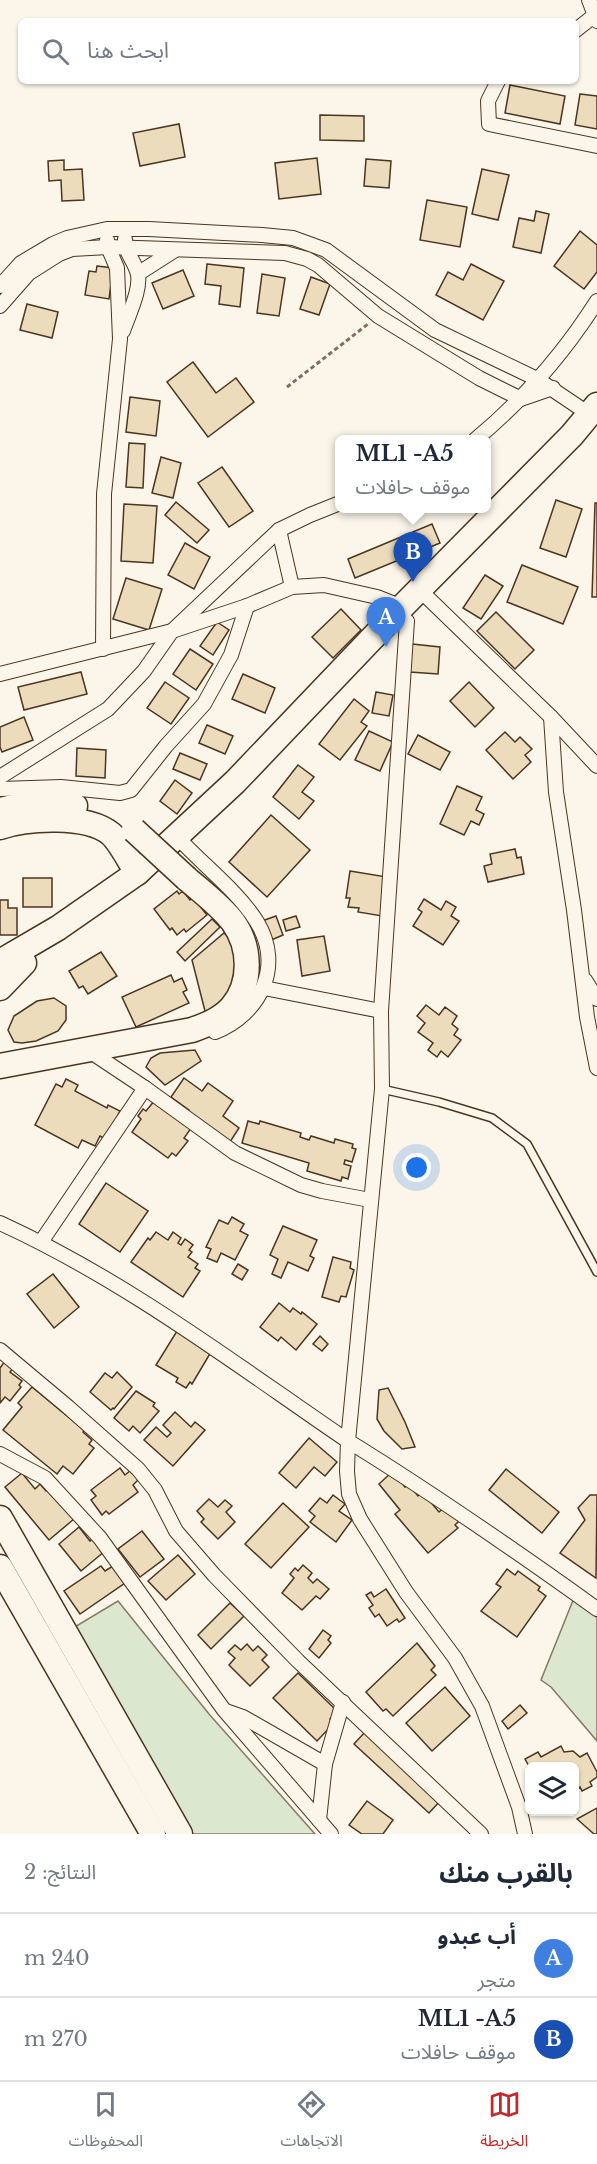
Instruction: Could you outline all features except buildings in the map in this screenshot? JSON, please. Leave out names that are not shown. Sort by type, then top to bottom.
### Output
[{"type":"highway","points":[[0,962],[58,928],[137,873],[235,782],[405,614],[428,598],[594,414]]},
{"type":"highway","points":[[0,976],[24,963],[114,903],[184,844],[318,714],[473,537],[594,414]]},
{"type":"highway","points":[[0,810],[26,804],[73,805],[105,814],[134,830],[220,907],[239,932],[246,951],[246,979],[240,995],[231,1008],[210,1023],[192,1030],[0,1066]]},
{"type":"highway","points":[[0,827],[12,823],[60,819],[98,826],[111,834],[137,873]]},
{"type":"highway","points":[[0,988],[24,963]]},
{"type":"highway","points":[[0,1055],[14,1059],[34,1058]]},
{"type":"highway","points":[[0,1518],[180,1834]]},
{"type":"highway","points":[[0,1567],[153,1834]]},
{"type":"street","points":[[579,28],[596,17],[589,0]]},
{"type":"street","points":[[496,84],[488,101],[489,124],[597,146]]},
{"type":"street","points":[[103,649],[104,494],[120,339],[117,268],[108,247],[107,229]]},
{"type":"street","points":[[0,286],[21,263],[53,243],[107,229],[293,238],[326,250],[435,330],[537,379],[594,414]]},
{"type":"street","points":[[120,339],[136,294],[138,273],[125,247],[125,229]]},
{"type":"street","points":[[0,306],[29,273],[59,254],[83,247],[271,251],[297,255],[313,262],[378,316],[478,378],[520,399],[553,388]]},
{"type":"street","points":[[138,273],[177,249]]},
{"type":"street","points":[[480,435],[520,399],[571,339],[597,301]]},
{"type":"street","points":[[0,777],[108,709],[144,671],[172,631],[279,530],[335,505]]},
{"type":"street","points":[[279,530],[292,587]]},
{"type":"street","points":[[0,674],[172,631],[247,606],[292,587],[324,585],[377,597],[405,614],[381,1011],[382,1089],[348,1442],[349,1494],[360,1519],[406,1592],[455,1658],[482,1706],[519,1807],[525,1834]]},
{"type":"street","points":[[428,598],[551,717],[597,766]]},
{"type":"street","points":[[0,789],[61,788],[120,793],[131,790],[204,704],[231,655],[247,606]]},
{"type":"street","points":[[551,717],[556,792],[587,1017],[597,1068]]},
{"type":"street","points":[[184,844],[241,902],[261,929],[267,961],[264,988],[256,1003],[228,1027],[215,1032]]},
{"type":"street","points":[[582,976],[597,999]]},
{"type":"street","points":[[264,988],[381,1011]]},
{"type":"street","points":[[86,1049],[145,1088],[235,1154],[301,1185],[370,1200]]},
{"type":"street","points":[[41,1242],[145,1088]]},
{"type":"street","points":[[0,1223],[41,1242],[147,1304],[348,1442],[403,1475],[512,1548],[597,1609]]},
{"type":"street","points":[[0,1350],[138,1469],[155,1490],[176,1531],[199,1557],[298,1661],[481,1834]]},
{"type":"street","points":[[0,1454],[45,1478],[100,1538],[224,1710],[331,1834]]},
{"type":"street","points":[[319,1820],[325,1764],[343,1702]]},
{"type":"street","points":[[224,1710],[243,1717],[325,1764]]},
{"type":"lane","points":[[382,1089],[439,1102],[492,1118],[527,1144],[597,1272]]},
{"type":"path","points":[[287,387],[378,316]]},
{"type":"green space","points":[[576,1593],[597,1618],[597,1741],[551,1687],[541,1680]]},
{"type":"green space","points":[[118,1601],[209,1714],[315,1834],[179,1834],[38,1649]]},
{"type":"place","name":"ML1 -A5","points":[[413,582]]},
{"type":"place","name":"أب عبدو","points":[[386,647]]}]
